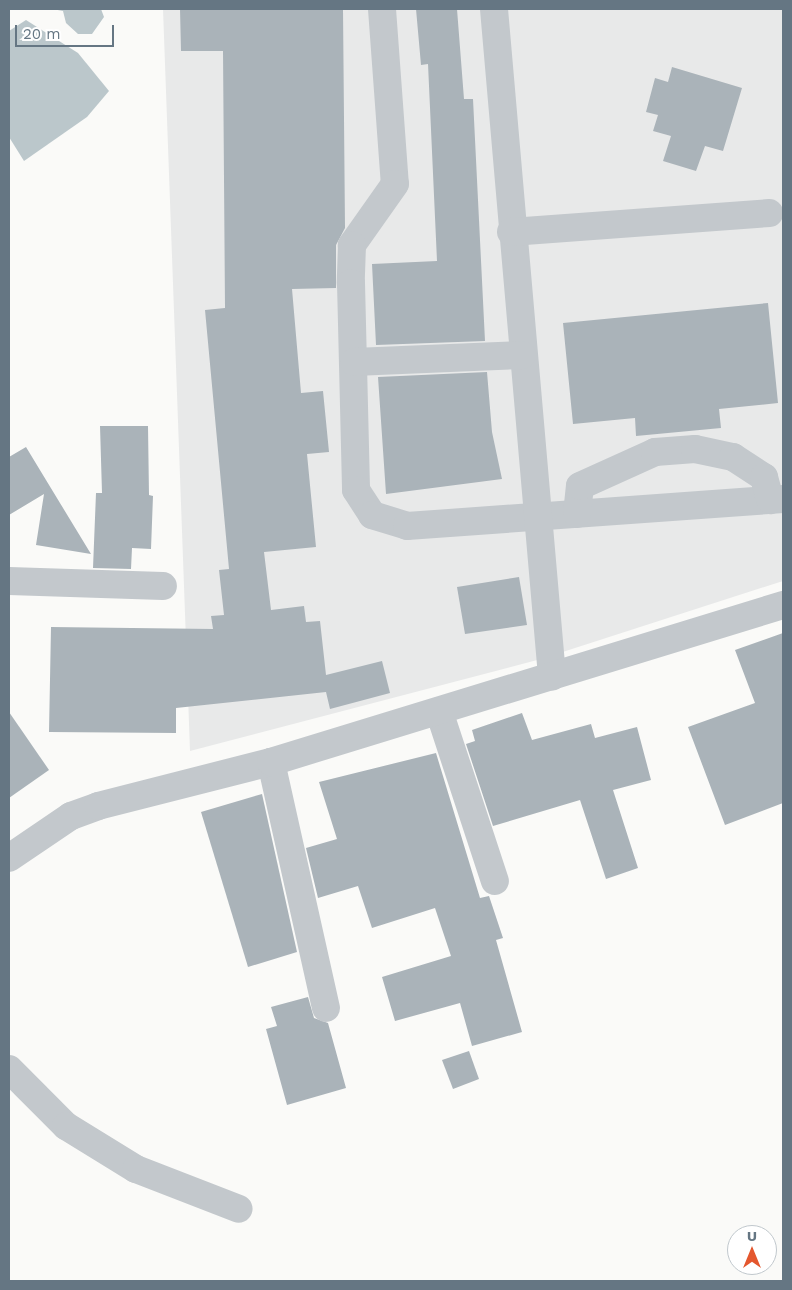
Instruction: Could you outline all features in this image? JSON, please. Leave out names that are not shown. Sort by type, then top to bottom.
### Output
[{"type":"street","points":[[382,9],[395,184],[352,245],[356,490],[372,515],[407,526],[536,515],[577,514],[777,500],[764,477],[733,457],[696,449],[655,452],[580,486],[577,514]]},
{"type":"street","points":[[494,9],[511,232],[552,676]]},
{"type":"street","points":[[511,232],[769,213]]},
{"type":"street","points":[[354,362],[522,355]]},
{"type":"street","points":[[9,581],[163,586]]},
{"type":"street","points":[[9,858],[80,812],[271,762],[783,605]]},
{"type":"street","points":[[439,711],[495,881]]},
{"type":"street","points":[[271,762],[326,1008]]},
{"type":"street","points":[[9,1069],[66,1126],[136,1169],[239,1209]]},
{"type":"shaded area","points":[[52,9],[101,9],[104,17],[92,34],[78,34],[66,23],[63,11]]},
{"type":"shaded area","points":[[163,9],[783,9],[783,581],[541,659],[190,751]]},
{"type":"shaded area","points":[[26,20],[78,53],[109,91],[87,117],[24,161],[9,137],[9,31]]},
{"type":"building","points":[[180,9],[343,9],[345,228],[336,245],[336,288],[292,289],[301,393],[323,391],[329,452],[307,454],[316,547],[264,552],[271,610],[304,606],[306,622],[320,621],[326,675],[382,661],[390,693],[330,709],[326,692],[176,708],[176,733],[49,732],[51,627],[213,629],[211,616],[224,615],[219,570],[229,569],[205,310],[225,308],[223,51],[181,51]]},
{"type":"building","points":[[416,9],[457,9],[464,99],[473,99],[485,341],[376,345],[372,264],[437,261],[428,64],[421,65]]},
{"type":"building","points":[[672,67],[742,88],[723,151],[705,146],[696,171],[663,161],[671,136],[653,131],[658,115],[646,112],[655,78],[668,82]]},
{"type":"building","points":[[768,303],[778,403],[719,409],[721,428],[636,436],[635,418],[573,424],[563,323]]},
{"type":"building","points":[[487,372],[492,432],[502,479],[386,494],[378,377]]},
{"type":"building","points":[[100,426],[148,426],[149,495],[153,496],[151,549],[132,548],[131,569],[93,568],[96,493],[102,493]]},
{"type":"building","points":[[26,447],[91,554],[36,545],[44,494],[9,515],[9,457]]},
{"type":"building","points":[[519,577],[527,625],[465,634],[457,587]]},
{"type":"building","points":[[783,633],[783,803],[725,825],[688,727],[755,703],[735,650]]},
{"type":"building","points":[[9,712],[49,770],[9,798]]},
{"type":"building","points":[[522,713],[532,740],[591,724],[595,738],[637,727],[651,780],[613,790],[638,868],[606,879],[580,800],[493,826],[466,744],[475,741],[472,730]]},
{"type":"building","points":[[436,753],[480,898],[489,896],[503,938],[496,940],[522,1032],[472,1046],[460,1003],[395,1021],[382,977],[451,956],[435,908],[372,928],[358,886],[318,898],[306,848],[337,839],[319,782]]},
{"type":"building","points":[[262,794],[297,952],[248,967],[201,812]]},
{"type":"building","points":[[308,997],[314,1018],[328,1023],[346,1088],[287,1105],[266,1029],[277,1026],[271,1007]]},
{"type":"building","points":[[469,1051],[479,1079],[453,1089],[442,1060]]}]
